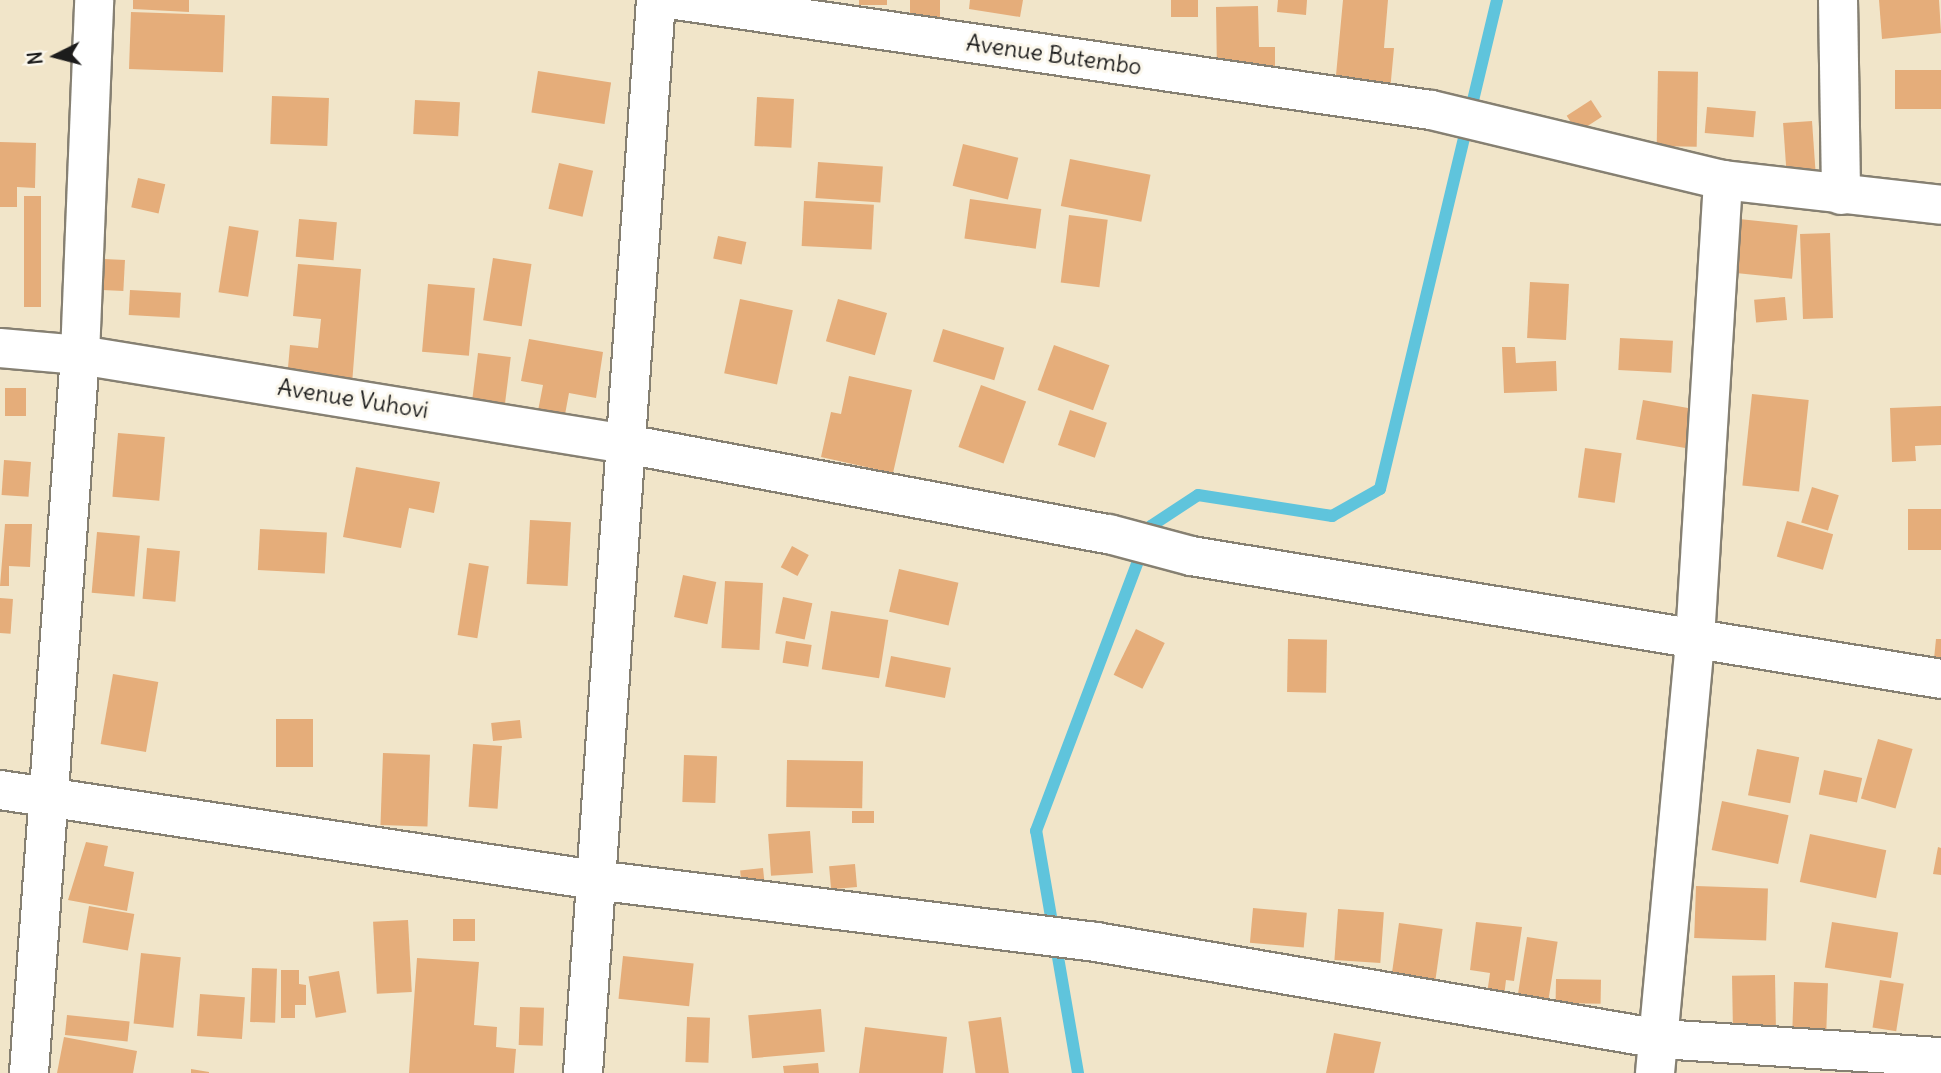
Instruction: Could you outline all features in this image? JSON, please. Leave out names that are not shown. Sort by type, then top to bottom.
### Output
[{"type":"street","points":[[29,1073],[51,798],[80,355],[94,0]]},
{"type":"street","points":[[583,1073],[656,0]]},
{"type":"street","name":"Avenue Butembo","points":[[676,0],[1431,110],[1723,180],[1941,205]]},
{"type":"street","points":[[1838,0],[1841,195]]},
{"type":"street","points":[[1658,1056],[1695,639],[1723,180]]},
{"type":"street","name":"Avenue Vuhovi","points":[[0,348],[80,355],[626,444],[1109,534],[1191,556],[1941,679]]},
{"type":"street","points":[[0,790],[595,880],[1096,943],[1658,1056],[1941,1057]]},
{"type":"building","points":[[133,0],[189,0],[189,12],[133,9]]},
{"type":"building","points":[[859,0],[887,0],[887,5],[859,5]]},
{"type":"building","points":[[910,0],[940,0],[940,24],[910,24]]},
{"type":"building","points":[[970,0],[1023,0],[1020,17],[969,9]]},
{"type":"building","points":[[1171,0],[1198,0],[1198,17],[1171,17]]},
{"type":"building","points":[[1278,0],[1307,0],[1306,15],[1277,12]]},
{"type":"building","points":[[1343,0],[1388,0],[1384,48],[1394,48],[1390,91],[1335,86]]},
{"type":"building","points":[[1879,0],[1939,0],[1941,33],[1882,39]]},
{"type":"building","points":[[1258,6],[1259,47],[1275,47],[1275,72],[1217,73],[1216,7]]},
{"type":"building","points":[[131,12],[225,15],[223,72],[129,69]]},
{"type":"building","points":[[1895,70],[1941,70],[1941,109],[1895,109]]},
{"type":"building","points":[[538,71],[611,83],[605,124],[531,112]]},
{"type":"building","points":[[1658,71],[1698,72],[1697,147],[1657,146]]},
{"type":"building","points":[[272,96],[329,98],[327,146],[270,144]]},
{"type":"building","points":[[757,97],[794,99],[791,148],[754,146]]},
{"type":"building","points":[[415,100],[460,102],[458,136],[413,134]]},
{"type":"building","points":[[1591,100],[1602,117],[1578,133],[1567,116]]},
{"type":"building","points":[[1707,107],[1756,111],[1754,137],[1705,133]]},
{"type":"building","points":[[1812,121],[1816,177],[1787,179],[1783,123]]},
{"type":"building","points":[[0,142],[36,143],[35,188],[17,187],[17,207],[0,207]]},
{"type":"building","points":[[963,144],[1018,158],[1008,200],[953,186]]},
{"type":"building","points":[[1070,159],[1150,175],[1141,222],[1061,206]]},
{"type":"building","points":[[818,162],[883,167],[880,202],[815,198]]},
{"type":"building","points":[[559,163],[593,171],[583,217],[548,209]]},
{"type":"building","points":[[138,178],[165,184],[159,214],[131,207]]},
{"type":"building","points":[[24,196],[41,196],[41,307],[24,307]]},
{"type":"building","points":[[970,199],[1041,209],[1036,249],[964,239]]},
{"type":"building","points":[[804,201],[874,205],[872,250],[802,246]]},
{"type":"building","points":[[1069,215],[1108,220],[1099,287],[1061,282]]},
{"type":"building","points":[[299,219],[337,222],[334,260],[296,257]]},
{"type":"building","points":[[1739,219],[1798,225],[1792,279],[1733,273]]},
{"type":"building","points":[[229,226],[259,231],[248,297],[219,292]]},
{"type":"building","points":[[1830,233],[1833,318],[1803,319],[1800,234]]},
{"type":"building","points":[[718,236],[746,242],[742,265],[713,258]]},
{"type":"building","points":[[493,258],[532,264],[522,326],[483,320]]},
{"type":"building","points":[[104,259],[125,260],[123,291],[102,290]]},
{"type":"building","points":[[298,264],[361,269],[352,384],[287,379],[290,345],[318,348],[321,319],[293,316]]},
{"type":"building","points":[[1530,282],[1569,284],[1566,340],[1527,338]]},
{"type":"building","points":[[428,284],[475,288],[469,356],[422,352]]},
{"type":"building","points":[[130,290],[181,293],[180,318],[129,315]]},
{"type":"building","points":[[1785,297],[1787,320],[1756,323],[1754,300]]},
{"type":"building","points":[[740,299],[793,310],[777,385],[724,373]]},
{"type":"building","points":[[838,299],[887,313],[875,355],[826,341]]},
{"type":"building","points":[[943,329],[1004,348],[994,380],[933,362]]},
{"type":"building","points":[[1620,338],[1673,341],[1671,373],[1618,370]]},
{"type":"building","points":[[529,339],[603,352],[596,398],[569,393],[564,420],[537,416],[543,385],[521,381]]},
{"type":"building","points":[[1054,345],[1109,365],[1093,410],[1038,390]]},
{"type":"building","points":[[1502,347],[1515,347],[1516,363],[1556,361],[1557,391],[1504,393]]},
{"type":"building","points":[[478,353],[511,357],[504,412],[471,408]]},
{"type":"building","points":[[849,376],[912,390],[893,473],[821,457],[831,412],[841,414]]},
{"type":"building","points":[[981,385],[1026,401],[1004,463],[958,447]]},
{"type":"building","points":[[5,388],[26,388],[26,416],[5,416]]},
{"type":"building","points":[[1752,394],[1809,400],[1799,491],[1742,485]]},
{"type":"building","points":[[1643,400],[1692,409],[1685,448],[1636,439]]},
{"type":"building","points":[[1941,406],[1941,445],[1915,446],[1916,461],[1892,462],[1890,408]]},
{"type":"building","points":[[1070,410],[1107,423],[1095,458],[1058,445]]},
{"type":"building","points":[[118,433],[165,437],[159,501],[112,497]]},
{"type":"building","points":[[1585,448],[1622,453],[1615,503],[1578,498]]},
{"type":"building","points":[[4,460],[31,462],[28,497],[2,495]]},
{"type":"building","points":[[356,467],[440,482],[434,513],[409,508],[401,548],[343,537]]},
{"type":"building","points":[[1812,487],[1839,495],[1828,531],[1801,522]]},
{"type":"building","points":[[1908,509],[1941,509],[1941,550],[1908,550]]},
{"type":"building","points":[[530,520],[571,522],[568,586],[527,584]]},
{"type":"building","points":[[1787,521],[1833,534],[1823,570],[1777,557]]},
{"type":"building","points":[[5,524],[32,524],[30,567],[9,566],[9,586],[0,586]]},
{"type":"building","points":[[260,529],[327,533],[325,573],[258,570]]},
{"type":"building","points":[[97,532],[140,536],[135,597],[92,593]]},
{"type":"building","points":[[792,546],[809,555],[798,576],[781,567]]},
{"type":"building","points":[[147,548],[180,551],[175,602],[143,599]]},
{"type":"building","points":[[469,563],[489,566],[477,638],[458,635]]},
{"type":"building","points":[[899,569],[958,583],[949,626],[889,612]]},
{"type":"building","points":[[683,575],[716,582],[707,624],[674,617]]},
{"type":"building","points":[[725,581],[763,583],[759,650],[721,648]]},
{"type":"building","points":[[783,597],[812,603],[805,639],[775,633]]},
{"type":"building","points":[[0,598],[13,599],[11,634],[0,633]]},
{"type":"building","points":[[831,611],[888,620],[879,678],[822,669]]},
{"type":"building","points":[[1136,629],[1165,643],[1142,689],[1114,675]]},
{"type":"building","points":[[1288,639],[1327,640],[1326,693],[1287,692]]},
{"type":"building","points":[[1936,639],[1941,639],[1941,660],[1934,659]]},
{"type":"building","points":[[786,641],[812,645],[808,667],[783,663]]},
{"type":"building","points":[[891,656],[951,668],[945,698],[885,686]]},
{"type":"building","points":[[113,674],[158,682],[146,752],[101,744]]},
{"type":"building","points":[[276,719],[313,719],[313,767],[276,767]]},
{"type":"building","points":[[520,720],[522,738],[493,741],[491,723]]},
{"type":"building","points":[[1878,739],[1913,749],[1896,809],[1861,799]]},
{"type":"building","points":[[473,744],[502,746],[498,809],[469,807]]},
{"type":"building","points":[[1757,749],[1799,757],[1790,803],[1748,795]]},
{"type":"building","points":[[383,753],[430,755],[427,827],[380,825]]},
{"type":"building","points":[[684,755],[717,756],[715,803],[682,802]]},
{"type":"building","points":[[787,760],[863,761],[862,808],[786,807]]},
{"type":"building","points":[[1824,770],[1862,778],[1857,803],[1819,794]]},
{"type":"building","points":[[1722,801],[1789,815],[1778,864],[1712,850]]},
{"type":"building","points":[[852,811],[874,811],[874,823],[852,823]]},
{"type":"building","points":[[810,831],[813,873],[771,876],[768,834]]},
{"type":"building","points":[[1810,834],[1886,850],[1876,898],[1800,882]]},
{"type":"building","points":[[86,842],[108,846],[104,866],[134,872],[127,911],[68,900]]},
{"type":"building","points":[[1938,847],[1941,848],[1941,875],[1933,874]]},
{"type":"building","points":[[855,864],[857,887],[831,889],[829,866]]},
{"type":"building","points":[[763,868],[766,895],[743,897],[740,870]]},
{"type":"building","points":[[1696,886],[1768,889],[1766,940],[1694,938]]},
{"type":"building","points":[[89,906],[134,914],[128,950],[83,942]]},
{"type":"building","points":[[1253,908],[1307,913],[1304,948],[1250,943]]},
{"type":"building","points":[[1338,909],[1384,912],[1380,963],[1334,960]]},
{"type":"building","points":[[453,919],[475,919],[475,941],[453,941]]},
{"type":"building","points":[[408,920],[412,992],[377,994],[373,922]]},
{"type":"building","points":[[1476,922],[1522,927],[1514,981],[1506,980],[1504,997],[1487,994],[1490,973],[1470,970]]},
{"type":"building","points":[[1832,922],[1898,932],[1891,978],[1825,967]]},
{"type":"building","points":[[1399,923],[1443,929],[1433,994],[1390,988]]},
{"type":"building","points":[[1527,937],[1558,942],[1548,1002],[1517,997]]},
{"type":"building","points":[[141,953],[181,957],[173,1028],[134,1024]]},
{"type":"building","points":[[623,956],[694,963],[689,1006],[619,999]]},
{"type":"building","points":[[417,958],[479,962],[474,1025],[497,1027],[496,1047],[516,1049],[514,1073],[409,1073]]},
{"type":"building","points":[[252,968],[277,969],[275,1023],[250,1022]]},
{"type":"building","points":[[281,970],[299,970],[299,984],[306,985],[306,1005],[295,1005],[295,1018],[281,1018]]},
{"type":"building","points":[[339,971],[346,1012],[316,1018],[308,976]]},
{"type":"building","points":[[1775,975],[1776,1034],[1733,1035],[1732,976]]},
{"type":"building","points":[[1556,979],[1601,980],[1601,1004],[1556,1003]]},
{"type":"building","points":[[1880,980],[1904,984],[1896,1031],[1872,1027]]},
{"type":"building","points":[[1794,982],[1828,983],[1826,1037],[1792,1036]]},
{"type":"building","points":[[200,994],[245,997],[242,1039],[197,1036]]},
{"type":"building","points":[[520,1007],[544,1008],[543,1046],[519,1045]]},
{"type":"building","points":[[821,1009],[825,1052],[752,1058],[748,1015]]},
{"type":"building","points":[[67,1015],[130,1022],[128,1041],[65,1035]]},
{"type":"building","points":[[687,1017],[710,1018],[708,1063],[685,1062]]},
{"type":"building","points":[[1001,1017],[1009,1073],[976,1073],[968,1022]]},
{"type":"building","points":[[865,1027],[947,1037],[943,1073],[859,1073]]},
{"type":"building","points":[[1334,1033],[1381,1042],[1374,1073],[1326,1073]]},
{"type":"building","points":[[64,1037],[137,1051],[133,1073],[57,1073]]},
{"type":"building","points":[[818,1063],[819,1073],[784,1073],[783,1066]]},
{"type":"building","points":[[191,1069],[209,1072],[209,1073],[191,1073]]},
{"type":"waterway","points":[[1078,1073],[1036,831],[1151,526],[1198,495],[1332,516],[1380,489],[1497,0]]}]
